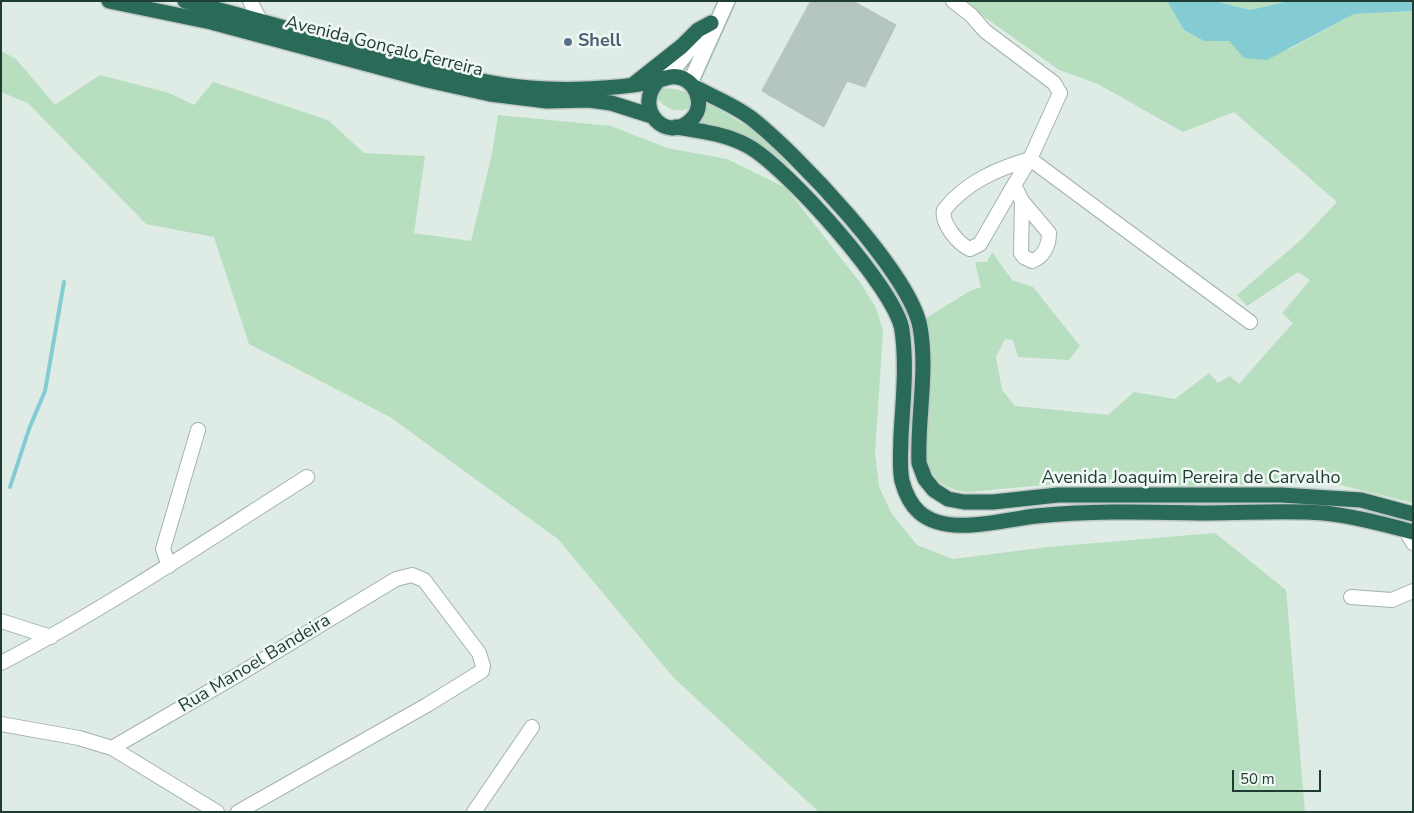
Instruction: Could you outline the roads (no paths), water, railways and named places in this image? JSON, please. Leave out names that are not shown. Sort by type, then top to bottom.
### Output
[{"type":"highway","name":"Avenida Gonçalo Ferreira","points":[[109,1],[211,22],[427,80],[481,92],[527,100],[610,103],[652,116]]},
{"type":"highway","name":"Avenida Gonçalo Ferreira","points":[[185,1],[260,20],[428,68],[497,83],[549,89],[632,85],[662,79]]},
{"type":"highway","points":[[632,85],[682,46],[698,30],[711,23]]},
{"type":"highway","points":[[683,78],[692,85],[698,96],[696,113],[691,120],[676,127],[661,124],[652,116],[648,107],[648,97],[651,88],[662,79],[683,78]]},
{"type":"highway","name":"Avenida Joaquim Pereira de Carvalho","points":[[692,85],[750,118],[799,160],[873,247],[907,295],[920,327],[922,348],[919,463],[925,479],[934,490],[948,499],[993,502],[1058,495],[1098,494],[1290,495],[1361,500],[1413,514]]},
{"type":"highway","name":"Avenida Joaquim Pereira de Carvalho","points":[[676,127],[712,132],[733,139],[750,147],[769,161],[792,182],[881,285],[895,308],[902,327],[904,355],[902,480],[912,505],[921,514],[935,522],[952,526],[972,525],[1070,512],[1295,512],[1341,516],[1409,531]]},
{"type":"main road","points":[[662,79],[725,5]]},
{"type":"main road","points":[[692,85],[725,5]]},
{"type":"street","points":[[953,1],[971,15],[985,31],[1058,88],[1059,99],[1030,159],[980,244],[970,249],[965,247],[944,221],[944,210],[975,181],[1002,168],[1030,159]]},
{"type":"street","points":[[252,2],[260,20]]},
{"type":"street","points":[[1030,159],[1250,322]]},
{"type":"street","points":[[1014,185],[1022,201]]},
{"type":"street","points":[[169,566],[163,550],[198,430]]},
{"type":"street","points":[[1,663],[51,637],[169,566],[307,477]]},
{"type":"street","points":[[1409,531],[1413,543]]},
{"type":"street","name":"Rua Manoel Bandeira","points":[[112,748],[241,673],[396,579],[412,575],[424,580],[479,654],[484,666],[479,674],[238,812]]},
{"type":"street","points":[[1351,597],[1392,600],[1413,591]]},
{"type":"street","points":[[1,621],[51,637]]},
{"type":"street","points":[[1,724],[79,738],[112,748],[218,812]]},
{"type":"street","points":[[474,812],[532,727]]},
{"type":"water","points":[[1167,1],[1215,1],[1250,10],[1289,1],[1413,1],[1413,11],[1354,14],[1267,60],[1244,58],[1229,41],[1204,41],[1184,30]]},
{"type":"waterway","points":[[10,487],[29,429],[45,391],[64,282]]},
{"type":"place","name":"Shell","points":[[568,42]]}]
